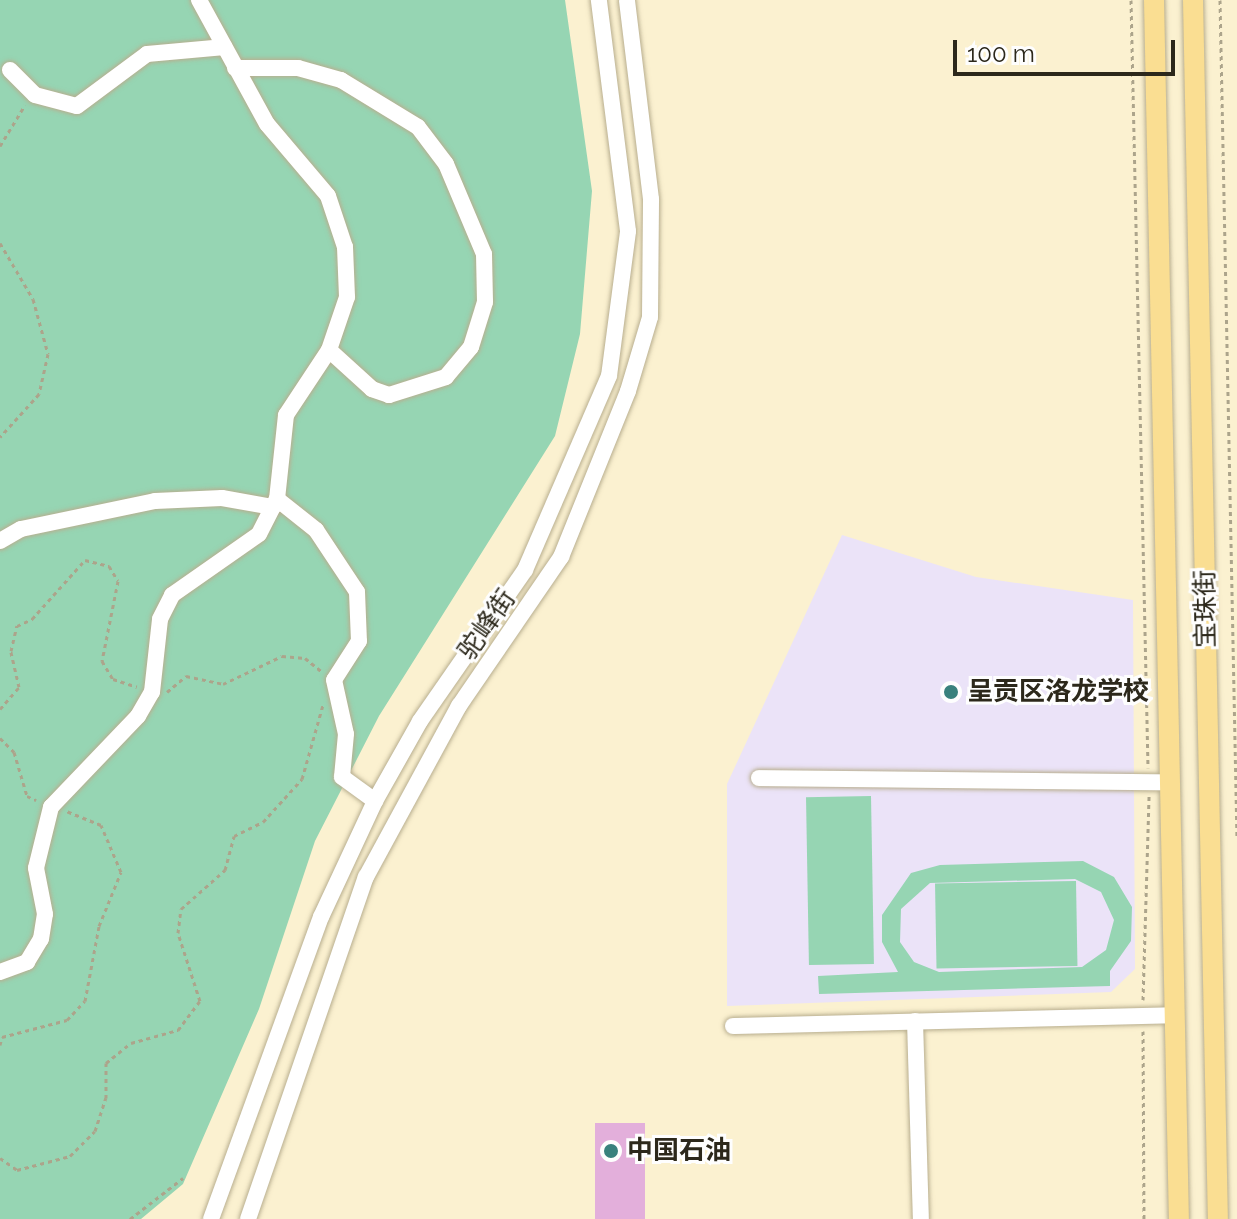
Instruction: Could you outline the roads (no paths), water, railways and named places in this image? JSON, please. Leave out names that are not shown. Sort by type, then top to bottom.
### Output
[{"type":"main road","name":"宝珠街","points":[[1154,0],[1179,1219]]},
{"type":"main road","name":"宝珠街","points":[[1193,0],[1218,1219]]},
{"type":"street","points":[[0,972],[27,962],[41,939],[45,914],[36,868],[51,807],[88,761],[116,743],[152,692],[160,619],[172,595],[259,534],[275,503],[286,415],[329,350],[347,297],[341,234],[328,196],[267,124],[199,0]]},
{"type":"street","name":"驼峰街","points":[[211,1219],[321,917],[375,801],[420,721],[525,570],[609,376],[628,231],[599,0]]},
{"type":"street","name":"驼峰街","points":[[248,1219],[366,877],[451,719],[561,557],[628,391],[650,317],[651,199],[627,0]]},
{"type":"street","points":[[10,70],[35,95],[77,106],[147,54],[225,47]]},
{"type":"street","points":[[235,68],[298,68],[341,80],[418,127],[446,164],[484,254],[485,302],[471,347],[446,377],[389,395],[372,389],[329,350]]},
{"type":"street","points":[[2,535],[155,501],[222,498],[275,503],[316,530],[357,592],[359,641],[334,685],[345,715],[342,777],[375,801]]},
{"type":"street","points":[[759,778],[1170,782]]},
{"type":"street","points":[[733,1026],[1175,1015]]},
{"type":"street","points":[[915,1021],[921,1219]]},
{"type":"place","name":"呈贡区洛龙学校","points":[[951,692]]},
{"type":"place","name":"中国石油","points":[[611,1151]]}]
